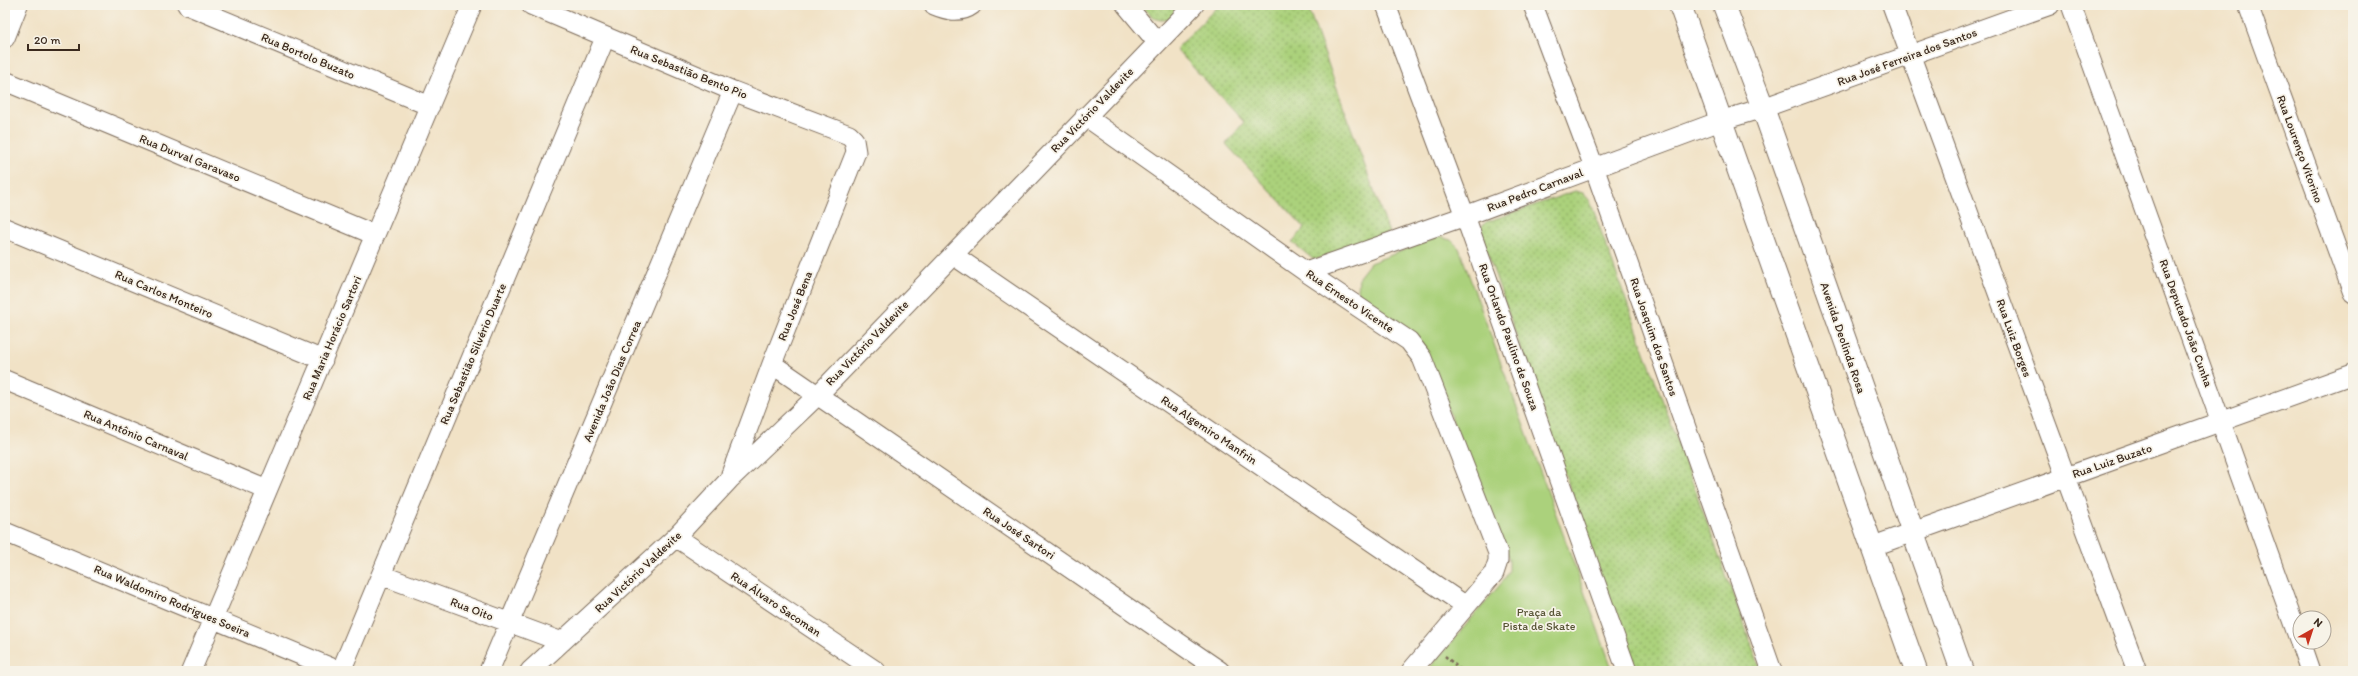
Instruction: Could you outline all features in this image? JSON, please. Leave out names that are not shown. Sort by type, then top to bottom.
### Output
[{"type":"street","points":[[5,38],[18,5]]},
{"type":"street","name":"Rua Bortolo Buzato","points":[[187,5],[430,106]]},
{"type":"street","name":"Rua Maria Horácio Sartori","points":[[191,671],[472,5]]},
{"type":"street","name":"Rua Sebastião Bento Pio","points":[[531,5],[605,38],[733,91],[849,135]]},
{"type":"street","points":[[934,5],[948,11],[967,8],[972,5]]},
{"type":"street","points":[[1126,5],[1157,42]]},
{"type":"street","name":"Rua Victório Valdevite","points":[[530,671],[676,537],[729,480],[818,395],[1194,5]]},
{"type":"street","name":"Rua Orlando Paulino de Souza","points":[[1386,5],[1465,216],[1627,671]]},
{"type":"street","name":"Rua Joaquim dos Santos","points":[[1533,5],[1594,167],[1772,671]]},
{"type":"street","points":[[1680,5],[1723,120],[1871,547],[1916,671]]},
{"type":"street","name":"Avenida Deolinda Rosa","points":[[1724,5],[1763,108],[1911,532],[1962,671]]},
{"type":"street","name":"Rua Luiz Borges","points":[[1892,5],[2137,671]]},
{"type":"street","name":"Rua José Ferreira dos Santos","points":[[1763,108],[2050,5]]},
{"type":"street","name":"Rua Deputado João Cunha","points":[[2071,5],[2292,620]]},
{"type":"street","name":"Rua Lourenço Vitorino","points":[[2248,5],[2353,293]]},
{"type":"street","name":"Rua Sebastião Silvério Duarte","points":[[340,671],[605,38]]},
{"type":"street","name":"Rua Durval Garavaso","points":[[5,81],[375,235]]},
{"type":"street","name":"Avenida João Dias Correa","points":[[489,671],[733,91]]},
{"type":"street","name":"Rua Pedro Carnaval","points":[[1306,272],[1465,216],[1723,120],[1763,108]]},
{"type":"street","name":"Rua Ernesto Vicente","points":[[1086,116],[1306,272],[1409,341],[1419,353],[1498,553],[1498,561],[1494,573],[1466,606]]},
{"type":"street","name":"Rua José Bena","points":[[729,480],[772,364],[856,152],[854,140],[849,135]]},
{"type":"street","name":"Rua Carlos Monteiro","points":[[5,228],[322,360]]},
{"type":"street","name":"Rua Algemiro Manfrin","points":[[952,255],[1466,606]]},
{"type":"street","name":"Rua José Sartori","points":[[772,364],[1220,671]]},
{"type":"street","name":"Rua Luiz Buzato","points":[[1871,547],[2221,423],[2353,374]]},
{"type":"street","name":"Rua Antônio Carnaval","points":[[5,380],[267,490]]},
{"type":"street","name":"Rua Waldomiro Rodrigues Soeira","points":[[5,532],[340,671]]},
{"type":"street","name":"Rua Álvaro Sacoman","points":[[676,537],[876,671]]},
{"type":"street","name":"Rua Oito","points":[[381,575],[562,642]]},
{"type":"street","points":[[1411,671],[1466,606]]},
{"type":"street","name":"Rua Deputado João Cunha","points":[[2303,650],[2310,671]]},
{"type":"green space","points":[[1141,5],[1187,5],[1169,19],[1159,20],[1153,17]]},
{"type":"green space","points":[[1219,5],[1307,5],[1389,233],[1314,260],[1292,242],[1305,228],[1226,144],[1244,122],[1176,49]]},
{"type":"green space","points":[[1575,191],[1583,193],[1590,201],[1761,671],[1634,671],[1479,229],[1486,222]]},
{"type":"green space","name":"Praça da Pista de Skate","points":[[1439,237],[1451,240],[1459,248],[1613,671],[1427,671],[1504,580],[1509,570],[1509,560],[1421,343],[1361,298],[1358,290],[1359,277],[1370,263]]}]
